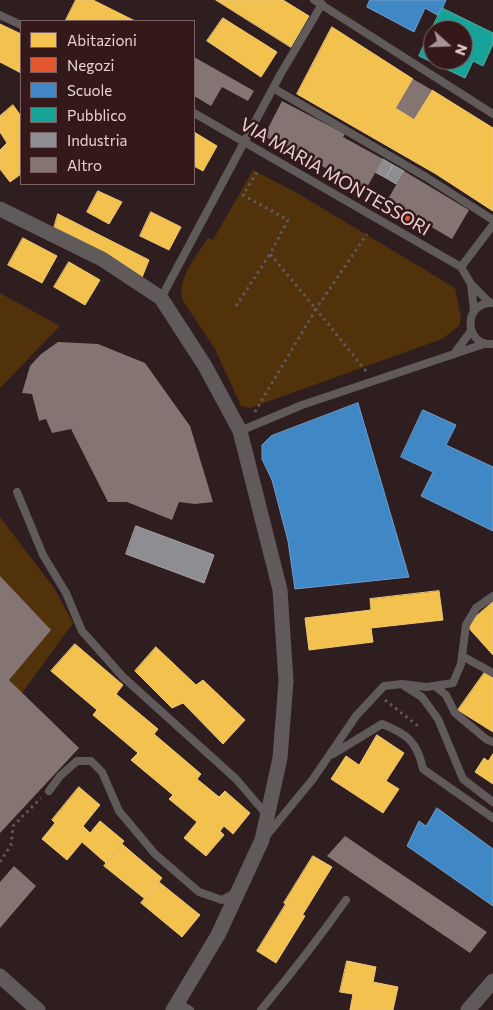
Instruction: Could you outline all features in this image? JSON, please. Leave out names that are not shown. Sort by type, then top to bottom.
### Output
[{"type":"street","points":[[0,209],[102,259],[160,298],[245,429],[280,590],[286,681],[280,758],[262,840],[240,892],[180,1008]]},
{"type":"street","points":[[0,976],[38,1010]]},
{"type":"street","points":[[468,1010],[493,981]]},
{"type":"lane","points":[[160,298],[246,142],[318,2],[493,114]]},
{"type":"lane","points":[[0,15],[20,25]]},
{"type":"lane","points":[[273,88],[426,176],[493,220]]},
{"type":"lane","name":"VIA MARIA MONTESSORI","points":[[195,114],[462,267]]},
{"type":"lane","points":[[491,303],[471,284],[462,267],[493,225]]},
{"type":"lane","points":[[471,284],[474,310]]},
{"type":"lane","points":[[484,344],[477,340],[471,331],[470,319],[474,310],[480,305],[491,303]]},
{"type":"lane","points":[[454,354],[471,331]]},
{"type":"lane","points":[[245,429],[302,405],[484,344],[493,344]]},
{"type":"lane","points":[[17,492],[43,555],[66,593],[82,630],[123,677],[236,779],[267,815]]},
{"type":"lane","points":[[262,840],[313,779],[356,716],[384,686],[402,684],[435,686],[453,683],[462,656],[466,626],[476,608],[493,596]]},
{"type":"lane","points":[[462,656],[493,673]]},
{"type":"lane","points":[[402,684],[422,697],[438,719],[463,779],[493,802]]},
{"type":"lane","points":[[435,686],[446,696],[455,713],[486,739],[493,742]]},
{"type":"lane","points":[[329,756],[382,724],[404,733],[420,751],[423,769],[493,818]]},
{"type":"lane","points":[[49,791],[60,776],[77,761],[90,762],[102,772],[119,810],[155,854],[199,892],[222,900],[240,892]]},
{"type":"lane","points":[[262,1010],[346,900]]},
{"type":"path","points":[[236,306],[270,254],[288,220],[244,195],[257,172]]},
{"type":"path","points":[[245,429],[316,309],[367,234]]},
{"type":"path","points":[[270,254],[366,371]]},
{"type":"path","points":[[378,696],[404,713],[418,726],[416,728]]},
{"type":"path","points":[[0,862],[11,845],[13,826],[49,791]]},
{"type":"shaded area","points":[[253,170],[297,193],[455,288],[461,318],[459,326],[442,339],[250,408],[241,406],[215,349],[183,301],[182,284],[189,268],[208,238],[213,240]]},
{"type":"shaded area","points":[[0,293],[60,326],[0,388]]},
{"type":"shaded area","points":[[0,517],[54,588],[73,623],[22,693],[9,680],[0,576]]},
{"type":"building: Abitazioni","points":[[76,0],[93,0],[133,20],[66,20]]},
{"type":"building: Abitazioni","points":[[216,0],[283,0],[309,16],[291,47]]},
{"type":"building: Abitazioni","points":[[223,18],[277,52],[261,77],[207,41]]},
{"type":"building: Abitazioni","points":[[0,24],[20,34],[20,72],[0,62]]},
{"type":"building: Abitazioni","points":[[332,27],[413,79],[396,108],[414,119],[432,90],[493,128],[493,211],[436,174],[297,94]]},
{"type":"building: Abitazioni","points":[[13,105],[20,115],[20,175],[10,182],[0,169],[0,150],[7,143],[0,132],[0,116]]},
{"type":"building: Abitazioni","points":[[195,133],[217,146],[203,171],[195,167]]},
{"type":"building: Abitazioni","points":[[98,191],[122,202],[109,224],[87,212]]},
{"type":"building: Abitazioni","points":[[151,212],[181,227],[169,250],[140,236]]},
{"type":"building: Abitazioni","points":[[58,214],[149,260],[141,280],[54,228]]},
{"type":"building: Abitazioni","points":[[23,238],[57,256],[42,283],[8,265]]},
{"type":"building: Abitazioni","points":[[69,262],[100,280],[85,305],[54,287]]},
{"type":"building: Abitazioni","points":[[439,591],[443,620],[371,628],[373,642],[309,650],[305,618],[371,610],[370,599]]},
{"type":"building: Abitazioni","points":[[493,602],[493,655],[466,625]]},
{"type":"building: Abitazioni","points":[[75,644],[123,685],[116,694],[158,729],[154,734],[201,774],[197,779],[219,797],[225,791],[250,813],[233,834],[224,826],[220,831],[224,835],[206,856],[184,838],[197,822],[169,799],[173,795],[131,760],[138,753],[93,715],[97,710],[51,671]]},
{"type":"building: Abitazioni","points":[[156,647],[196,685],[203,680],[245,720],[223,744],[183,703],[172,708],[135,671]]},
{"type":"building: Abitazioni","points":[[485,672],[493,678],[493,732],[458,710]]},
{"type":"building: Abitazioni","points":[[377,735],[404,753],[386,781],[399,789],[383,813],[331,779],[346,756],[359,765]]},
{"type":"building: Abitazioni","points":[[493,754],[493,784],[475,772],[484,758],[488,761]]},
{"type":"building: Abitazioni","points":[[79,787],[100,805],[83,826],[90,833],[100,821],[124,841],[106,863],[82,842],[67,860],[42,839],[55,823],[52,820]]},
{"type":"building: Abitazioni","points":[[122,844],[162,878],[145,899],[104,866]]},
{"type":"building: Abitazioni","points":[[313,856],[332,867],[303,914],[284,903]]},
{"type":"building: Abitazioni","points":[[159,882],[200,915],[182,937],[141,903]]},
{"type":"building: Abitazioni","points":[[286,904],[305,916],[276,963],[257,951]]},
{"type":"building: Abitazioni","points":[[347,961],[376,967],[373,982],[398,987],[393,1010],[350,1010],[353,994],[340,992]]},
{"type":"building: Negozi","points":[[405,212],[428,226],[423,233],[401,220]]},
{"type":"building: Scuole","points":[[370,0],[446,0],[439,16],[425,8],[414,32],[367,7]]},
{"type":"building: Scuole","points":[[358,403],[409,577],[295,589],[288,541],[272,480],[262,459],[262,445],[271,436]]},
{"type":"building: Scuole","points":[[423,410],[456,425],[446,445],[493,467],[493,531],[421,496],[433,472],[401,457]]},
{"type":"building: Scuole","points":[[437,808],[493,849],[493,906],[407,846],[419,821],[426,826]]},
{"type":"building: Pubblico","points":[[442,8],[466,20],[436,20]]},
{"type":"building: Pubblico","points":[[473,23],[493,33],[493,44],[483,66],[473,61]]},
{"type":"building: Pubblico","points":[[423,48],[423,58],[419,56]]},
{"type":"building: Pubblico","points":[[448,70],[469,70],[465,78]]},
{"type":"building: Industria","points":[[383,159],[393,165],[386,178],[375,172]]},
{"type":"building: Industria","points":[[393,165],[404,171],[396,184],[386,178]]},
{"type":"building: Industria","points":[[136,526],[214,555],[204,583],[126,554]]},
{"type":"building: Altro","points":[[195,58],[254,91],[248,101],[222,87],[211,106],[195,97]]},
{"type":"building: Altro","points":[[413,79],[432,90],[414,119],[396,108]]},
{"type":"building: Altro","points":[[282,101],[345,134],[343,137],[383,159],[366,189],[264,136]]},
{"type":"building: Altro","points":[[404,171],[469,210],[452,239],[387,201]]},
{"type":"building: Altro","points":[[58,342],[98,344],[145,363],[190,426],[213,502],[195,504],[179,502],[172,520],[127,502],[108,502],[71,429],[52,433],[46,419],[39,421],[32,394],[22,393],[30,366],[41,354]]},
{"type":"building: Altro","points":[[0,576],[51,630],[9,680],[79,748],[0,833]]},
{"type":"building: Altro","points":[[345,836],[487,932],[470,953],[327,856]]},
{"type":"building: Altro","points":[[14,866],[36,886],[0,928],[0,882]]}]
